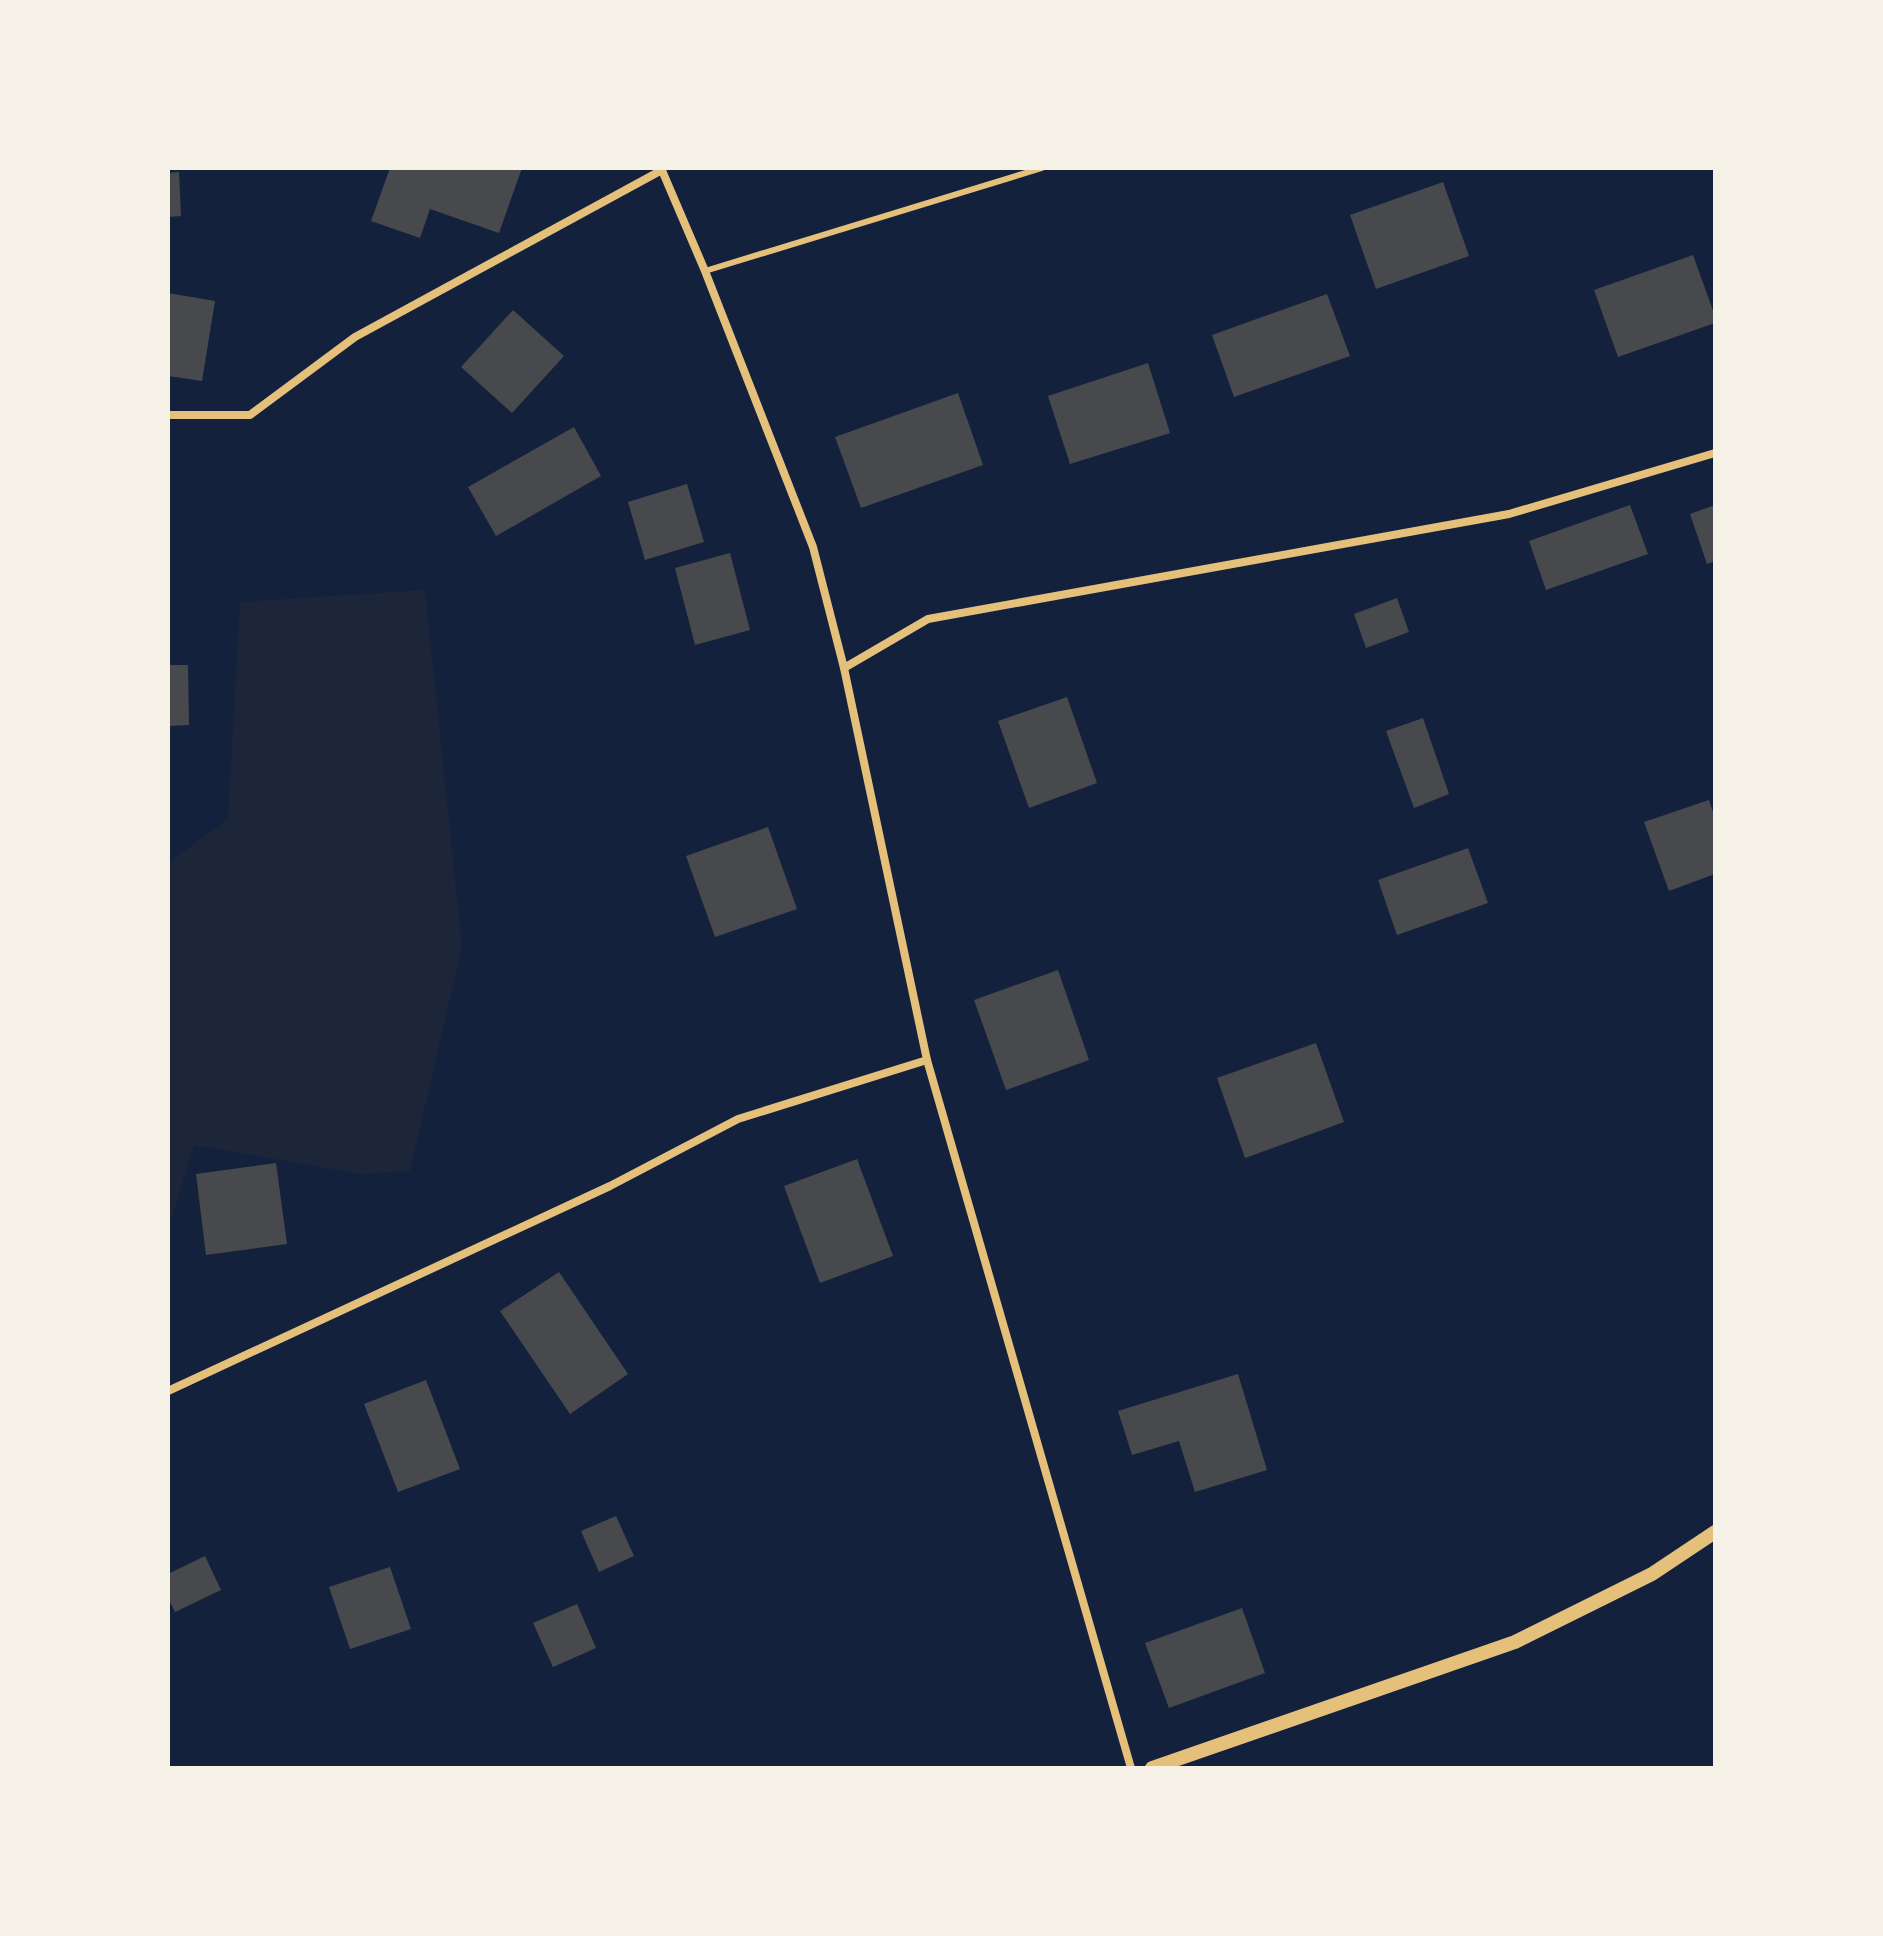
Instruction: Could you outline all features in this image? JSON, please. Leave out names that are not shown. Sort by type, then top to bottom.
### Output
[{"type":"street","points":[[168,415],[250,415],[355,337],[661,169],[705,271],[813,547],[844,668],[927,1060],[1131,1768]]},
{"type":"street","points":[[844,668],[928,619],[1509,514],[1715,453]]},
{"type":"street","points":[[168,1391],[610,1186],[738,1119],[927,1060]]},
{"type":"street","points":[[1152,1768],[1515,1642],[1652,1574],[1715,1532]]},
{"type":"lane","points":[[705,271],[1042,168]]},
{"type":"shaded area","points":[[425,590],[462,946],[410,1171],[361,1174],[194,1145],[168,1230],[168,863],[228,819],[240,602]]},
{"type":"building","points":[[390,168],[522,168],[499,233],[430,209],[420,238],[371,221]]},
{"type":"building","points":[[179,172],[181,216],[168,217],[168,173]]},
{"type":"building","points":[[1443,182],[1469,256],[1376,289],[1350,215]]},
{"type":"building","points":[[1693,255],[1715,323],[1618,357],[1594,290]]},
{"type":"building","points":[[168,293],[215,301],[202,381],[168,376]]},
{"type":"building","points":[[1327,294],[1350,356],[1234,397],[1212,335]]},
{"type":"building","points":[[513,310],[564,356],[512,413],[461,367]]},
{"type":"building","points":[[1148,363],[1170,433],[1070,464],[1048,396]]},
{"type":"building","points":[[958,393],[983,465],[861,508],[835,437]]},
{"type":"building","points":[[574,427],[601,476],[496,536],[468,487]]},
{"type":"building","points":[[687,484],[704,542],[645,560],[628,502]]},
{"type":"building","points":[[1630,505],[1648,554],[1546,590],[1529,541]]},
{"type":"building","points":[[1715,505],[1715,561],[1707,564],[1690,514]]},
{"type":"building","points":[[730,553],[750,630],[695,645],[675,568]]},
{"type":"building","points":[[1397,598],[1409,632],[1366,648],[1354,614]]},
{"type":"building","points":[[168,665],[188,665],[189,725],[168,726]]},
{"type":"building","points":[[1067,697],[1097,783],[1029,808],[998,721]]},
{"type":"building","points":[[1423,718],[1449,794],[1414,808],[1386,731]]},
{"type":"building","points":[[1709,800],[1715,818],[1715,874],[1669,891],[1644,822]]},
{"type":"building","points":[[768,827],[797,909],[715,937],[686,856]]},
{"type":"building","points":[[1468,848],[1488,903],[1397,935],[1378,880]]},
{"type":"building","points":[[1058,970],[1089,1060],[1006,1090],[974,1000]]},
{"type":"building","points":[[1316,1043],[1344,1122],[1245,1158],[1217,1078]]},
{"type":"building","points":[[857,1159],[893,1256],[820,1283],[784,1186]]},
{"type":"building","points":[[276,1163],[287,1244],[206,1255],[196,1174]]},
{"type":"building","points":[[559,1272],[628,1374],[570,1414],[500,1311]]},
{"type":"building","points":[[1238,1374],[1267,1470],[1195,1492],[1179,1441],[1132,1455],[1118,1411]]},
{"type":"building","points":[[426,1380],[460,1469],[398,1492],[364,1404]]},
{"type":"building","points":[[616,1516],[634,1556],[599,1572],[581,1531]]},
{"type":"building","points":[[205,1556],[221,1590],[175,1612],[168,1598],[168,1574]]},
{"type":"building","points":[[390,1567],[411,1629],[350,1649],[329,1587]]},
{"type":"building","points":[[577,1604],[596,1648],[553,1667],[533,1623]]},
{"type":"building","points":[[1242,1608],[1265,1673],[1169,1708],[1145,1643]]}]
